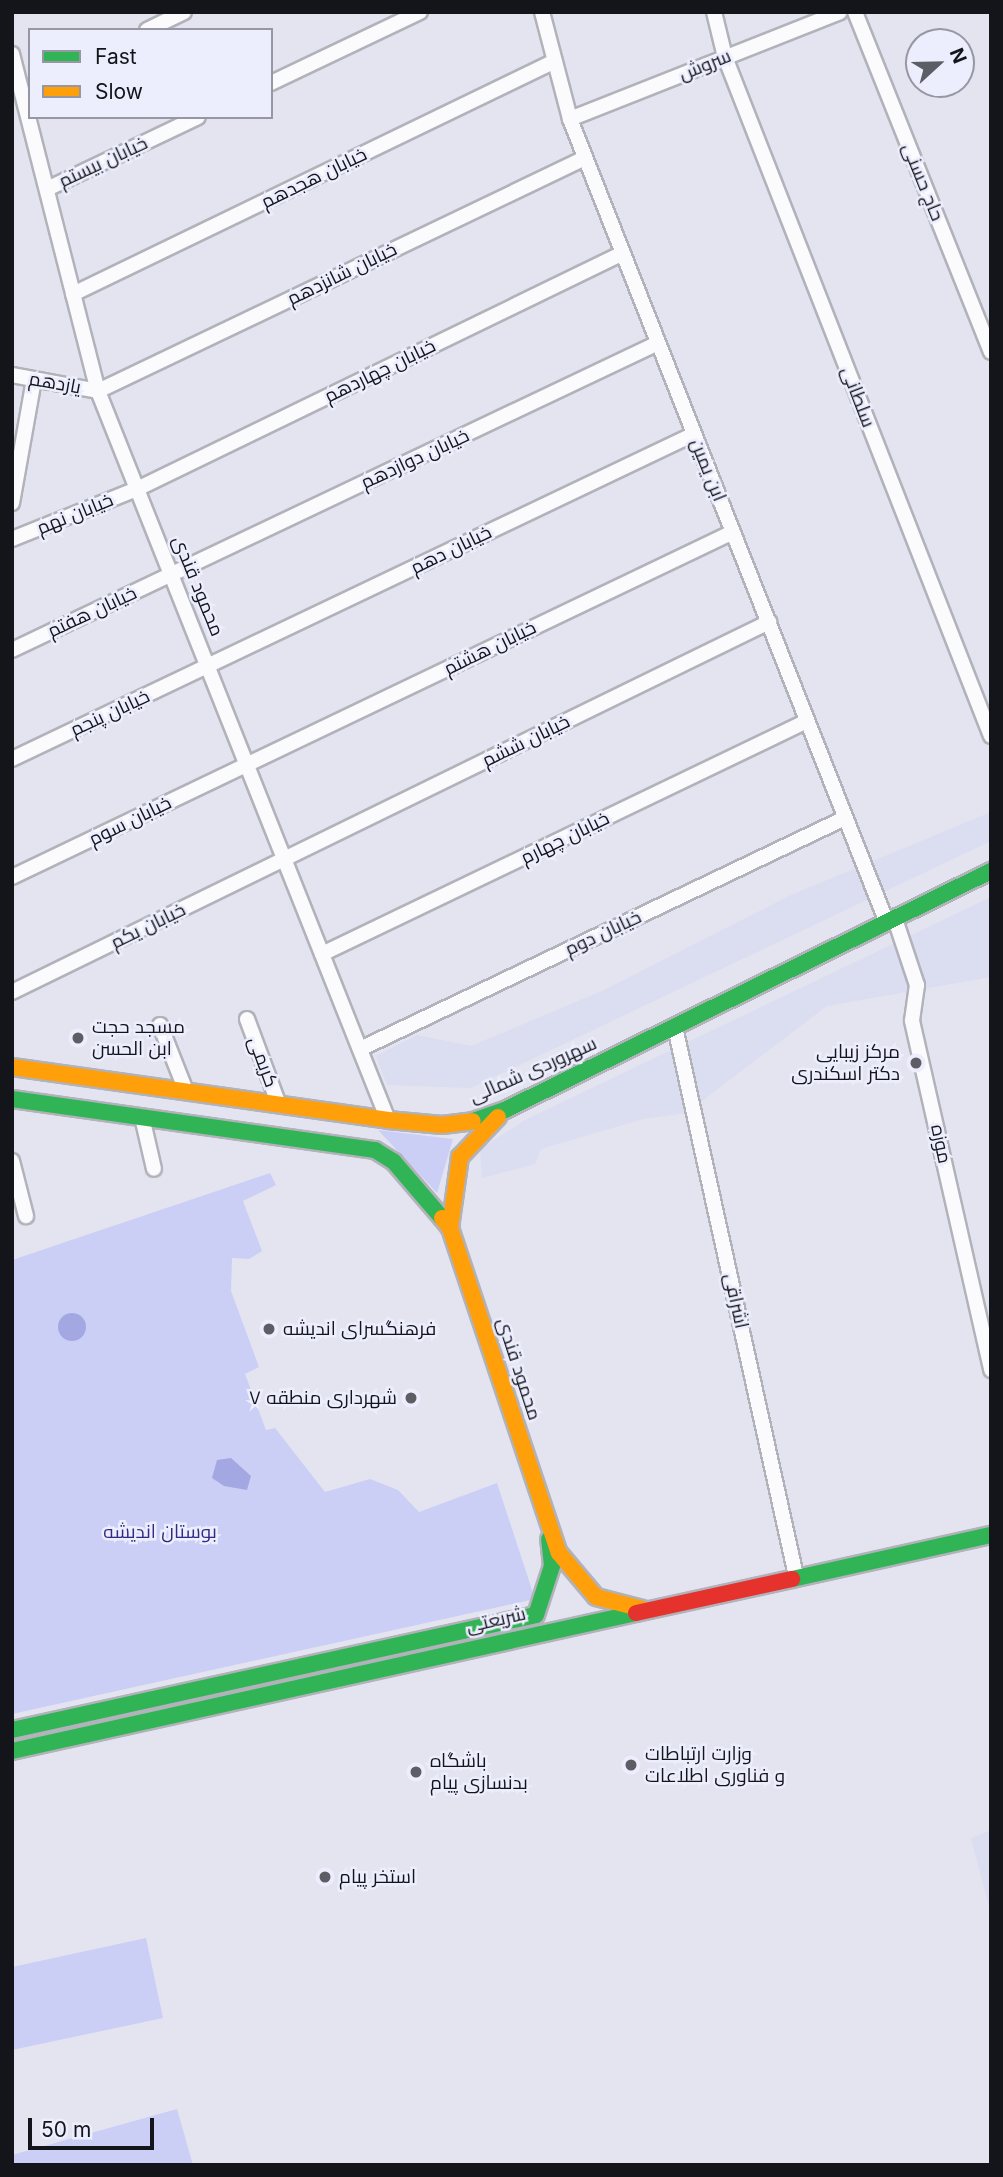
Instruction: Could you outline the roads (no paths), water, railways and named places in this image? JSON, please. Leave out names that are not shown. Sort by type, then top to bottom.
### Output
[{"type":"main road","name":"سهروردی شمالی","points":[[12,1067],[388,1120],[459,1124],[505,1110],[991,871]]},
{"type":"main road","points":[[12,1099],[375,1150],[412,1178],[450,1228]]},
{"type":"main road","points":[[450,1228],[460,1157],[505,1110]]},
{"type":"main road","name":"محمود قندی","points":[[450,1228],[559,1553],[596,1597],[642,1609]]},
{"type":"main road","name":"محمود قندی","points":[[536,1615],[552,1566],[547,1523]]},
{"type":"main road","name":"شریعتی","points":[[12,1751],[642,1609],[991,1535]]},
{"type":"main road","name":"شریعتی","points":[[12,1730],[536,1615]]},
{"type":"street","points":[[151,28],[184,12]]},
{"type":"street","points":[[273,82],[420,12]]},
{"type":"street","name":"ابن یمین","points":[[542,12],[570,119],[845,818],[891,921]]},
{"type":"street","name":"سلطانی","points":[[714,12],[725,57],[991,736]]},
{"type":"street","name":"سروش","points":[[570,119],[840,12]]},
{"type":"street","name":"حاج حسنی","points":[[855,12],[991,352]]},
{"type":"street","name":"محمود قندی","points":[[12,54],[28,117]]},
{"type":"street","name":"خیابان هجدهم","points":[[73,294],[555,61]]},
{"type":"street","name":"محمود قندی","points":[[29,119],[98,391],[388,1120]]},
{"type":"street","name":"خیابان بیستم","points":[[47,189],[194,119]]},
{"type":"street","name":"خیابان شانزدهم","points":[[98,391],[585,158]]},
{"type":"street","name":"خیابان چهاردهم","points":[[137,489],[623,253]]},
{"type":"street","name":"خیابان دوازدهم","points":[[171,575],[659,343]]},
{"type":"street","name":"یازدهم","points":[[12,375],[98,391]]},
{"type":"street","points":[[12,503],[34,379]]},
{"type":"street","name":"خیابان دهم","points":[[208,666],[694,434]]},
{"type":"street","name":"خیابان نهم","points":[[12,539],[137,489]]},
{"type":"street","name":"خیابان هشتم","points":[[247,765],[733,532]]},
{"type":"street","name":"خیابان هفتم","points":[[12,650],[171,575]]},
{"type":"street","name":"خیابان ششم","points":[[284,859],[769,622]]},
{"type":"street","name":"خیابان پنجم","points":[[12,759],[208,666]]},
{"type":"street","name":"خیابان چهارم","points":[[322,954],[807,721]]},
{"type":"street","name":"خیابان سوم","points":[[12,877],[247,765]]},
{"type":"street","name":"خیابان دوم","points":[[360,1049],[845,818]]},
{"type":"street","name":"خیابان یکم","points":[[12,992],[284,859]]},
{"type":"street","name":"موزه","points":[[891,921],[917,985],[912,1021],[991,1370]]},
{"type":"street","name":"کریمی","points":[[247,1020],[279,1105]]},
{"type":"street","points":[[160,1025],[186,1091]]},
{"type":"street","name":"اشراقی","points":[[675,1027],[796,1576]]},
{"type":"street","points":[[142,1117],[154,1169]]},
{"type":"street","points":[[12,1161],[26,1216]]},
{"type":"place","name":"مسجد حجت ابن الحسن","points":[[78,1038]]},
{"type":"place","name":"مرکز زیبایی دکتر اسکندری","points":[[916,1063]]},
{"type":"place","name":"فرهنگسرای اندیشه","points":[[269,1329]]},
{"type":"place","name":"شهرداری منطقه ۷","points":[[411,1398]]},
{"type":"place","name":"وزارت ارتباطات و فناوری اطلاعات","points":[[631,1765]]},
{"type":"place","name":"باشگاه بدنسازی پیام","points":[[416,1772]]},
{"type":"place","name":"استخر پیام","points":[[325,1877]]},
{"type":"park label","name":"بوستان اندیشه","points":[[160,1532]]}]
